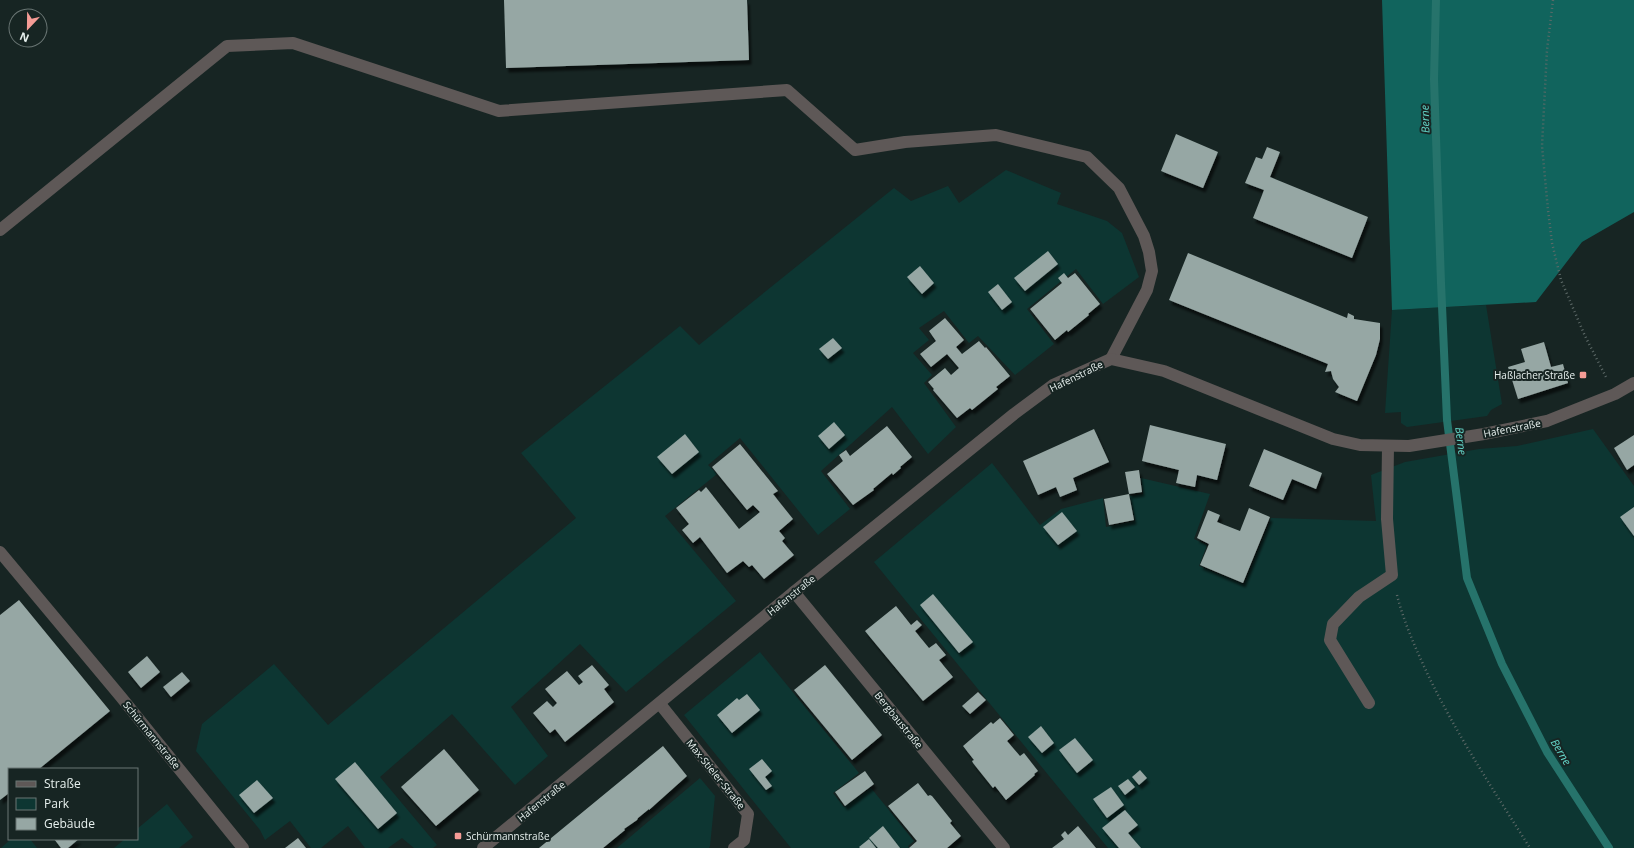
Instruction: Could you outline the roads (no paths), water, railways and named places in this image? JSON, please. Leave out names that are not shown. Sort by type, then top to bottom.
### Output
[{"type":"street","name":"Hafenstraße","points":[[0,230],[227,46],[293,43],[498,111],[787,90],[855,150],[905,142],[996,135],[1087,157],[1119,188],[1144,236],[1150,252],[1152,270],[1147,290],[1111,359]]},
{"type":"street","name":"Hafenstraße","points":[[483,848],[660,704],[794,592],[1014,414],[1053,385],[1111,359],[1164,371],[1334,439],[1360,445],[1409,446],[1484,434],[1547,421],[1615,394],[1634,384]]},
{"type":"street","points":[[1369,703],[1330,640],[1333,624],[1359,597],[1392,575],[1387,519],[1388,446]]},
{"type":"street","name":"Schürmannstraße","points":[[0,552],[121,696],[243,848]]},
{"type":"street","name":"Bergbaustraße","points":[[794,592],[1004,848]]},
{"type":"street","name":"Max-Stieler-Straße","points":[[660,704],[748,814],[744,840],[734,848]]},
{"type":"waterway","name":"Berne","points":[[1436,0],[1434,79],[1447,420],[1467,578],[1502,664],[1547,752],[1609,848]]},
{"type":"place","name":"Haßlacher Straße","points":[[1583,375]]},
{"type":"place","name":"Schürmannstraße","points":[[458,836]]}]
